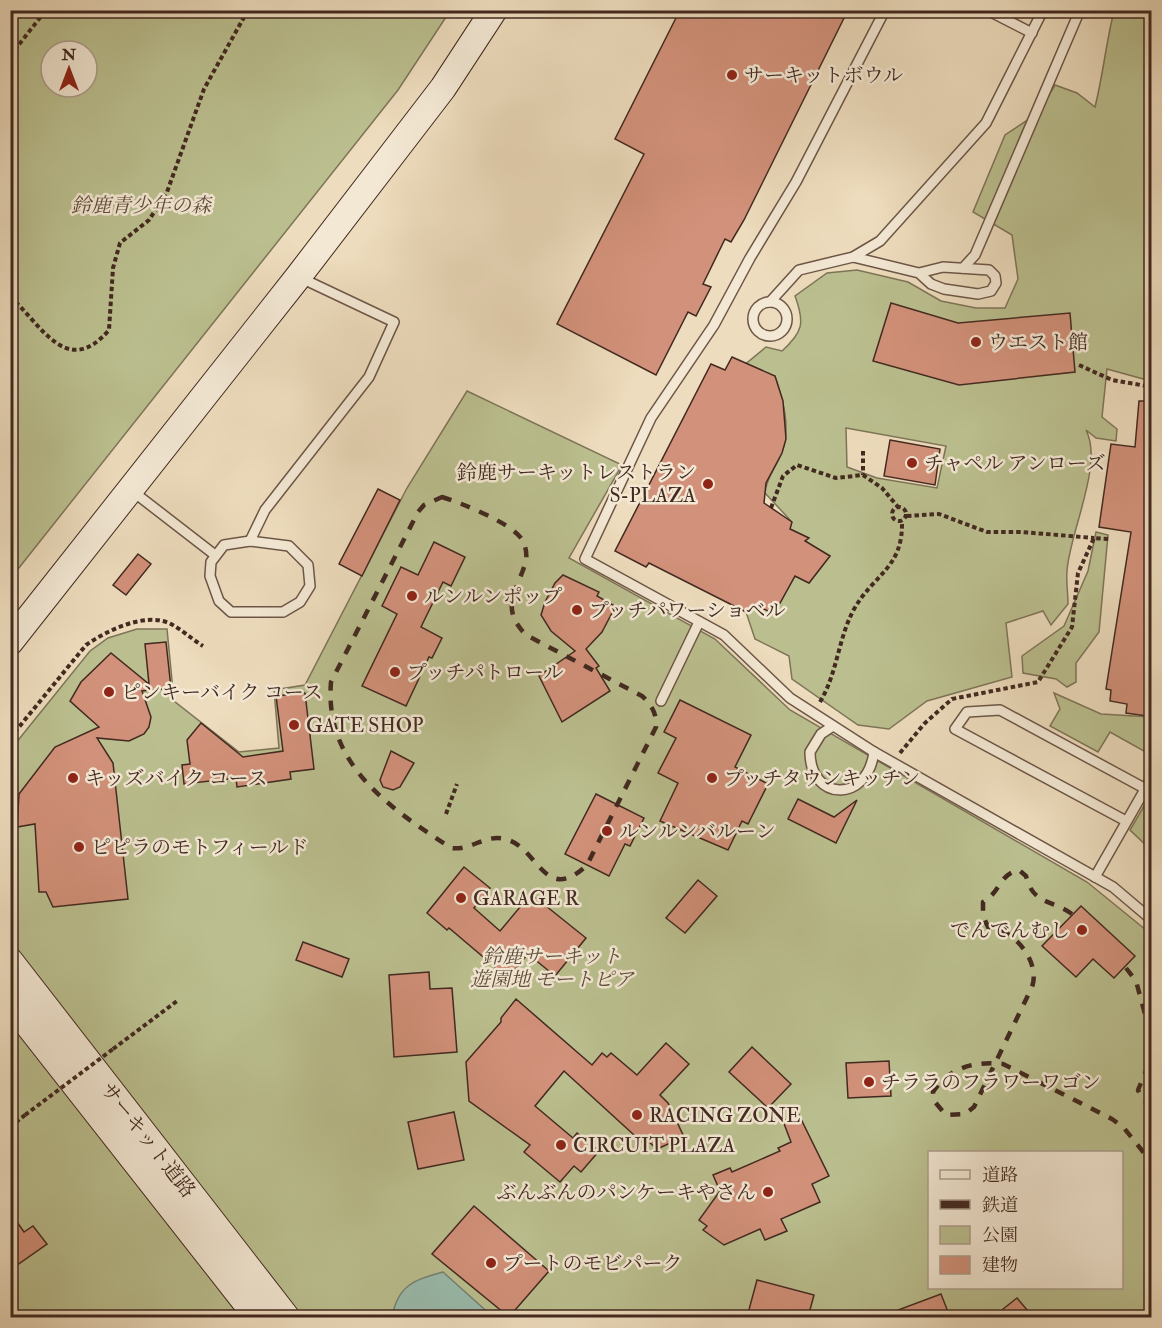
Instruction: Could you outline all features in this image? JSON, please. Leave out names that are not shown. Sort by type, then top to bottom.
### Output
[{"type":"street","points":[[10,642],[298,277],[443,88],[494,10]]},
{"type":"street","name":"サーキット道路","points":[[10,962],[288,1317]]},
{"type":"street","name":"サーキット道路","points":[[10,1002],[258,1317]]},
{"type":"lane","points":[[885,10],[796,182],[750,258],[714,325],[651,418],[585,559],[724,635],[790,698],[892,763],[1113,887],[1152,920]]},
{"type":"lane","points":[[987,10],[1032,33]]},
{"type":"lane","points":[[770,302],[799,270],[853,257],[880,241],[986,123],[1043,10]]},
{"type":"lane","points":[[963,268],[975,255],[1080,10]]},
{"type":"lane","points":[[853,257],[919,273],[944,267],[989,270],[995,276],[996,283],[991,291],[978,294],[944,289],[931,284],[919,273]]},
{"type":"lane","points":[[250,541],[265,510],[369,377],[394,322],[298,277]]},
{"type":"lane","points":[[131,490],[215,555]]},
{"type":"lane","points":[[250,541],[289,546],[308,565],[310,586],[300,602],[283,612],[231,612],[219,602],[213,590],[210,576],[211,562],[215,555],[224,545],[250,541]]},
{"type":"lane","points":[[661,701],[699,622]]},
{"type":"lane","points":[[1126,821],[955,729],[967,712],[1000,710],[1144,788]]},
{"type":"lane","points":[[833,726],[814,742],[810,763],[820,782],[829,787],[849,789],[866,778],[871,769],[874,752]]},
{"type":"lane","points":[[1095,877],[1152,777]]},
{"type":"path","points":[[10,56],[46,10]]},
{"type":"path","points":[[10,297],[30,316],[49,340],[71,349],[90,347],[109,330],[112,268],[120,243],[148,220],[167,192],[204,89],[248,10]]},
{"type":"path","points":[[1079,365],[1112,380],[1152,387]]},
{"type":"path","points":[[863,451],[863,475]]},
{"type":"path","points":[[771,508],[783,476],[797,465],[836,478],[863,475],[882,488],[898,507],[905,509],[907,516]]},
{"type":"path","points":[[898,507],[892,511],[892,516],[897,522],[902,522]]},
{"type":"path","points":[[813,712],[831,677],[853,611],[871,585],[893,564],[902,539],[902,522],[907,516],[939,514],[987,532],[1022,532],[1109,539]]},
{"type":"path","points":[[892,763],[924,724],[952,699],[1038,682],[1072,627],[1078,573],[1094,538]]},
{"type":"path","points":[[10,738],[86,645],[102,635],[141,622],[169,623],[203,646]]},
{"type":"path","points":[[446,814],[457,784]]},
{"type":"path","points":[[10,1127],[177,1000]]},
{"type":"green space","name":"鈴鹿青少年の森","points":[[10,11],[450,11],[398,90],[18,569],[10,561]]},
{"type":"green space","points":[[1114,11],[1151,11],[1152,354],[1147,380],[1107,369],[1102,417],[1117,429],[1116,441],[1096,438],[1086,430],[1091,461],[1069,556],[1068,604],[1051,625],[1043,611],[1006,623],[1012,677],[927,701],[889,729],[858,725],[792,679],[789,656],[755,639],[746,612],[754,604],[774,613],[795,576],[809,583],[830,556],[805,541],[808,538],[790,529],[791,521],[765,493],[786,435],[783,405],[775,376],[737,371],[766,347],[782,351],[789,344],[798,332],[801,320],[795,296],[827,273],[857,270],[908,282],[941,301],[976,308],[1005,308],[1018,279],[1012,235],[973,212],[1005,135],[1038,113],[1055,85],[1077,93],[1095,107]],"holes":[[[846,428],[946,446],[937,488],[877,478],[847,467]]]},
{"type":"green space","name":"鈴鹿サーキット 遊園地 モートピア","points":[[467,391],[622,465],[569,558],[715,639],[790,710],[1087,882],[1151,934],[1151,1317],[11,1317],[11,749],[90,651],[108,638],[137,629],[167,629],[174,701],[239,752],[279,748],[274,690],[305,685],[407,488]]},
{"type":"green space","points":[[1096,532],[1108,535],[1099,632],[1076,663],[1076,682],[1067,687],[1056,679],[1023,673],[1022,656],[1064,626],[1088,571]]},
{"type":"green space","points":[[1054,693],[1101,714],[1151,717],[1151,755],[1110,732],[1098,752],[1050,726],[1060,709]]},
{"type":"green space","points":[[1151,794],[1152,850],[1130,830]]},
{"type":"shaded area","points":[[443,1272],[493,1317],[392,1317],[398,1298],[403,1291],[416,1281]]},
{"type":"building","points":[[680,10],[848,10],[744,220],[731,242],[725,239],[703,284],[711,287],[696,316],[688,312],[656,375],[557,324],[644,154],[615,139]]},
{"type":"building","name":"ウエスト館","points":[[891,303],[958,323],[1070,313],[1075,372],[959,385],[873,361]]},
{"type":"building","name":"鈴鹿サーキットレストラン S-PLAZA","points":[[732,357],[775,376],[783,401],[786,439],[782,453],[766,483],[764,503],[792,522],[790,529],[809,538],[805,541],[830,556],[809,583],[795,576],[774,614],[754,604],[746,612],[649,563],[646,567],[615,551],[711,364],[725,370]]},
{"type":"building","points":[[1139,401],[1152,401],[1152,708],[1148,708],[1147,716],[1126,713],[1127,704],[1110,701],[1111,690],[1106,689],[1131,532],[1099,527],[1111,444],[1135,447]]},
{"type":"building","name":"チャペル アンローズ","points":[[890,440],[940,449],[935,485],[884,476]]},
{"type":"building","points":[[378,489],[400,500],[362,576],[339,564]]},
{"type":"building","points":[[434,542],[465,557],[451,586],[443,582],[421,627],[442,638],[432,658],[429,657],[406,706],[362,686],[397,614],[382,606],[401,567],[418,575]]},
{"type":"building","points":[[138,554],[151,564],[126,595],[113,585]]},
{"type":"building","points":[[563,575],[599,592],[597,596],[613,605],[611,609],[613,611],[602,632],[586,649],[599,666],[596,668],[610,691],[562,722],[539,676],[575,651],[551,631],[541,615],[555,583]]},
{"type":"building","points":[[166,642],[171,688],[142,691],[151,717],[149,727],[144,734],[129,741],[97,738],[113,763],[128,899],[53,907],[46,892],[39,892],[35,824],[17,827],[19,794],[55,747],[99,727],[70,701],[81,682],[111,653],[149,684],[145,644]]},
{"type":"building","points":[[305,693],[314,769],[290,772],[291,779],[237,787],[236,778],[184,784],[182,765],[190,764],[187,740],[201,723],[243,757],[283,751],[276,696]]},
{"type":"building","name":"プッチタウンキッチン","points":[[680,700],[751,735],[735,767],[768,784],[748,824],[742,821],[728,850],[660,821],[678,783],[658,773],[676,738],[664,732]]},
{"type":"building","points":[[391,751],[414,763],[400,787],[393,790],[383,787],[380,780]]},
{"type":"building","name":"ルンルンバルーン","points":[[596,794],[644,818],[630,846],[625,844],[609,876],[565,854]]},
{"type":"building","points":[[798,799],[834,817],[857,800],[836,843],[788,819]]},
{"type":"building","points":[[464,867],[490,888],[474,908],[500,931],[531,894],[586,938],[555,976],[528,954],[508,978],[449,928],[447,930],[427,913]]},
{"type":"building","points":[[698,880],[717,896],[685,933],[666,918]]},
{"type":"building","name":"でんでんむし","points":[[1081,906],[1135,956],[1114,978],[1093,959],[1076,977],[1042,946]]},
{"type":"building","points":[[303,942],[349,959],[342,977],[296,960]]},
{"type":"building","points":[[429,972],[430,989],[452,988],[457,1052],[394,1057],[389,975]]},
{"type":"building","points":[[516,999],[592,1065],[602,1053],[607,1057],[611,1053],[637,1075],[666,1043],[689,1064],[660,1095],[668,1103],[684,1137],[657,1149],[649,1142],[645,1145],[564,1071],[535,1106],[573,1138],[577,1133],[599,1151],[581,1172],[574,1166],[560,1182],[524,1152],[530,1145],[469,1101],[466,1062],[501,1022],[501,1018]]},
{"type":"building","points":[[752,1047],[791,1084],[768,1108],[729,1072]]},
{"type":"building","name":"チララのフラワーワゴン","points":[[889,1061],[891,1096],[848,1098],[846,1063]]},
{"type":"building","points":[[454,1112],[464,1160],[418,1169],[408,1122]]},
{"type":"building","name":"ぶんぶんのパンケーキやさん","points":[[799,1115],[829,1176],[812,1184],[820,1202],[781,1219],[787,1231],[765,1240],[760,1229],[724,1245],[703,1230],[707,1226],[699,1220],[720,1191],[713,1175],[730,1168],[732,1172],[780,1151],[778,1148],[791,1142],[783,1121]]},
{"type":"building","name":"プートのモビパーク","points":[[474,1206],[549,1271],[509,1317],[432,1254]]},
{"type":"building","points":[[10,1212],[24,1232],[33,1226],[47,1244],[10,1270]]},
{"type":"building","points":[[757,1280],[814,1295],[808,1317],[747,1317]]},
{"type":"building","points":[[941,1294],[950,1317],[882,1316]]},
{"type":"building","points":[[1017,1298],[1033,1317],[993,1317]]},
{"type":"railway","points":[[442,497],[496,520],[515,532],[523,541],[526,561],[512,599],[512,607],[513,616],[526,635],[642,696],[655,714],[656,727],[587,865],[572,876],[561,879],[551,877],[526,852],[505,839],[497,838],[465,847],[451,848],[384,800],[350,760],[338,737],[332,711],[331,682],[418,512],[424,505],[442,497]]},
{"type":"railway","points":[[1072,914],[1038,897],[1033,892],[1026,876],[1019,870],[1007,875],[993,894],[983,902],[983,916],[988,927],[1004,932],[1019,943],[1032,964],[1034,980],[1032,987],[974,1107],[965,1114],[946,1115],[934,1101],[933,1092],[955,1071],[973,1065],[992,1063],[1003,1064],[1112,1119],[1124,1128],[1152,1163]]},
{"type":"railway","points":[[1126,968],[1136,981],[1152,1040]]},
{"type":"railway","points":[[1152,1068],[1146,1071],[1138,1090],[1142,1099],[1152,1106]]},
{"type":"place","name":"サーキットボウル","points":[[732,75]]},
{"type":"place","name":"ウエスト館","points":[[976,342]]},
{"type":"place","name":"チャペル アンローズ","points":[[912,463]]},
{"type":"place","name":"鈴鹿サーキットレストラン S-PLAZA","points":[[708,484]]},
{"type":"place","name":"ルンルンポップ","points":[[412,596]]},
{"type":"place","name":"プッチパワーショベル","points":[[577,610]]},
{"type":"place","name":"プッチパトロール","points":[[395,672]]},
{"type":"place","name":"ピンキーバイク コース","points":[[109,692]]},
{"type":"place","name":"GATE SHOP","points":[[294,725]]},
{"type":"place","name":"キッズバイク コース","points":[[73,778]]},
{"type":"place","name":"プッチタウンキッチン","points":[[712,778]]},
{"type":"place","name":"ルンルンバルーン","points":[[607,831]]},
{"type":"place","name":"ピピラのモトフィールド","points":[[79,847]]},
{"type":"place","name":"GARAGE R","points":[[461,898]]},
{"type":"place","name":"でんでんむし","points":[[1082,930]]},
{"type":"place","name":"チララのフラワーワゴン","points":[[869,1082]]},
{"type":"place","name":"RACING ZONE","points":[[637,1115]]},
{"type":"place","name":"CIRCUIT PLAZA","points":[[561,1145]]},
{"type":"place","name":"ぶんぶんのパンケーキやさん","points":[[768,1192]]},
{"type":"place","name":"プートのモビパーク","points":[[491,1263]]}]
